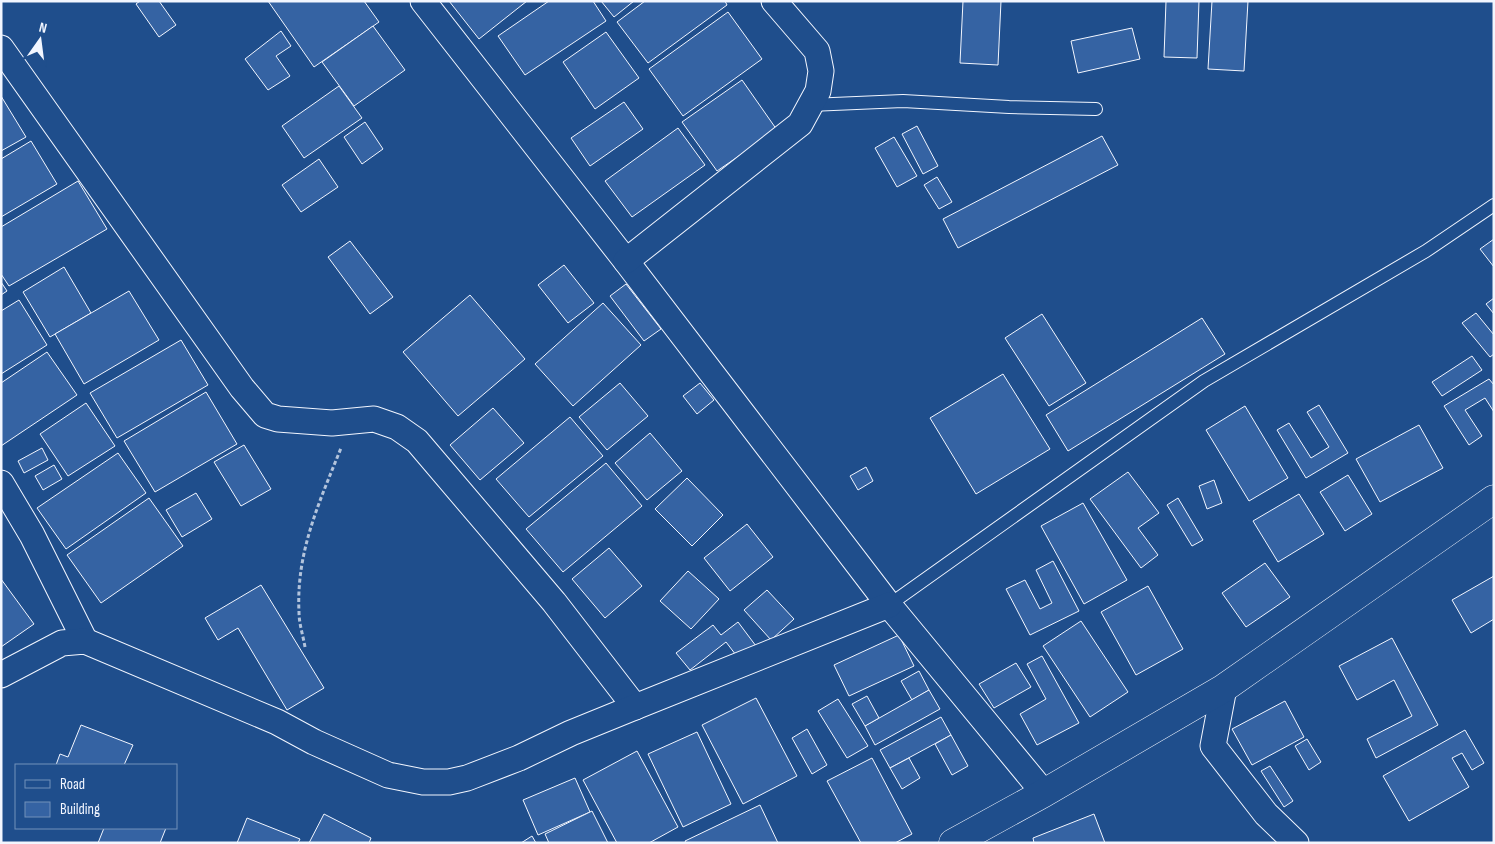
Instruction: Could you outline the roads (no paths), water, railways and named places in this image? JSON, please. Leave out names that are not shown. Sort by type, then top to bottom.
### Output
[{"type":"street","points":[[423,1],[626,261],[889,605],[1044,793]]},
{"type":"street","points":[[626,261],[800,124],[818,91],[821,71],[817,51],[774,1]]},
{"type":"street","points":[[1,48],[242,388],[265,415],[278,419],[332,423],[374,419],[397,427],[417,441],[554,602],[635,707]]},
{"type":"street","points":[[1,483],[32,535],[86,641]]},
{"type":"street","points":[[953,843],[1044,793],[1224,688],[1494,498]]},
{"type":"street","points":[[1,675],[62,643],[86,641],[277,722],[314,742],[388,775],[423,782],[449,782],[467,778],[519,758],[635,707],[889,605]]},
{"type":"street","points":[[1224,688],[1213,746],[1266,814],[1296,843]]},
{"type":"lane","points":[[810,105],[902,101],[1009,107],[1096,109]]},
{"type":"lane","points":[[889,605],[1204,381],[1426,250],[1494,205]]}]
